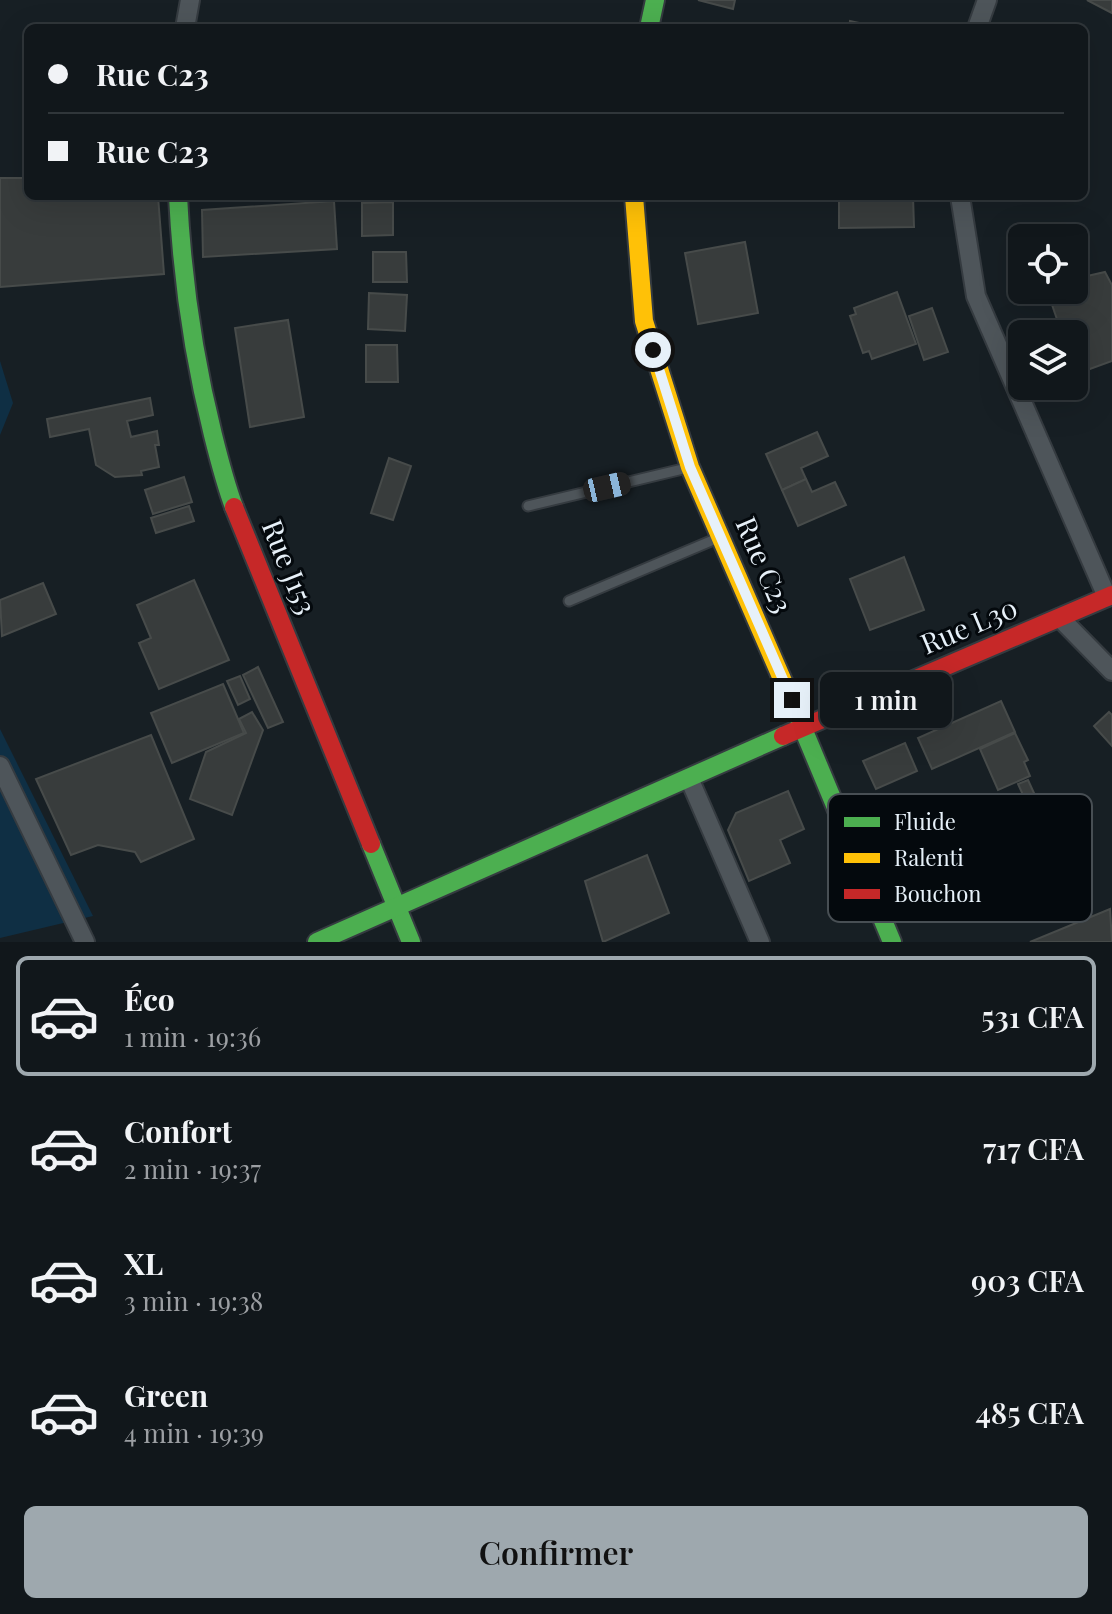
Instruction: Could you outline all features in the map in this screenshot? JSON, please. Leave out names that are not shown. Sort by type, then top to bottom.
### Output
[{"type":"street","points":[[186,24],[190,0]]},
{"type":"street","points":[[650,24],[655,0]]},
{"type":"street","points":[[978,24],[987,0]]},
{"type":"street","name":"Rue J153","points":[[178,200],[182,274],[197,368],[227,489],[411,942]]},
{"type":"street","name":"Rue C23","points":[[634,200],[644,321],[690,467],[831,794]]},
{"type":"street","points":[[961,200],[976,296],[1110,596]]},
{"type":"street","name":"Rue L30","points":[[317,942],[803,727],[1110,596]]},
{"type":"street","points":[[1060,618],[1112,671]]},
{"type":"street","points":[[0,766],[85,942]]},
{"type":"street","points":[[689,778],[760,942]]},
{"type":"street","name":"Rue C23","points":[[884,922],[892,942]]},
{"type":"lane","points":[[528,506],[690,467]]},
{"type":"lane","points":[[569,601],[721,537]]},
{"type":"shaded area","points":[[0,361],[13,403],[0,435]]},
{"type":"shaded area","points":[[0,729],[93,916],[0,938]]},
{"type":"building","points":[[698,0],[735,0],[733,9]]},
{"type":"building","points":[[1087,0],[1112,0],[1112,13]]},
{"type":"building","points":[[0,178],[24,178],[24,200],[158,200],[164,274],[0,287]]},
{"type":"building","points":[[839,200],[913,200],[914,227],[839,228]]},
{"type":"building","points":[[334,201],[337,249],[203,257],[202,210]]},
{"type":"building","points":[[393,202],[393,235],[362,236],[362,203]]},
{"type":"building","points":[[745,242],[758,313],[698,324],[685,253]]},
{"type":"building","points":[[373,252],[406,252],[407,282],[373,282]]},
{"type":"building","points":[[1105,272],[1112,285],[1112,361],[1088,370],[1088,320],[1057,320],[1052,304],[1088,304],[1088,276]]},
{"type":"building","points":[[897,292],[916,344],[872,359],[869,351],[863,353],[850,316],[856,314],[854,308]]},
{"type":"building","points":[[369,293],[407,295],[405,331],[368,329]]},
{"type":"building","points":[[932,308],[948,352],[924,360],[909,316]]},
{"type":"building","points":[[288,320],[304,417],[250,427],[235,328]]},
{"type":"building","points":[[366,345],[397,345],[398,382],[366,382]]},
{"type":"building","points":[[150,398],[153,415],[127,421],[131,437],[157,431],[159,445],[155,445],[159,467],[141,471],[142,475],[115,477],[96,465],[89,429],[50,437],[47,419]]},
{"type":"building","points":[[817,432],[828,456],[801,468],[806,479],[782,490],[766,454]]},
{"type":"building","points":[[389,458],[411,466],[393,520],[371,513]]},
{"type":"building","points":[[184,477],[192,502],[153,514],[145,490]]},
{"type":"building","points":[[806,479],[812,492],[835,482],[846,505],[798,526],[782,490]]},
{"type":"building","points":[[189,506],[194,521],[156,533],[151,518]]},
{"type":"building","points":[[904,557],[924,610],[870,630],[850,579]]},
{"type":"building","points":[[194,580],[229,660],[159,689],[139,643],[151,638],[137,605]]},
{"type":"building","points":[[43,583],[56,614],[2,636],[0,600]]},
{"type":"building","points":[[258,667],[283,722],[268,728],[243,675]]},
{"type":"building","points":[[240,676],[250,699],[238,705],[227,681]]},
{"type":"building","points":[[223,684],[244,733],[172,763],[151,713]]},
{"type":"building","points":[[1001,701],[1015,732],[932,769],[918,738]]},
{"type":"building","points":[[252,712],[263,730],[232,815],[190,799],[206,752],[246,733],[239,719]]},
{"type":"building","points":[[1109,712],[1112,715],[1112,746],[1094,726]]},
{"type":"building","points":[[1015,733],[1028,760],[1024,762],[1030,776],[998,790],[980,749]]},
{"type":"building","points":[[151,735],[194,839],[141,862],[135,852],[98,845],[71,855],[36,779]]},
{"type":"building","points":[[905,743],[917,771],[876,789],[863,761]]},
{"type":"building","points":[[1028,780],[1034,794],[1023,794],[1018,784]]},
{"type":"building","points":[[788,791],[804,829],[780,840],[790,863],[749,881],[728,830],[736,813]]},
{"type":"building","points":[[647,855],[669,913],[603,942],[585,881]]},
{"type":"building","points":[[1110,909],[1112,942],[1030,942],[1078,922],[1092,922],[1092,916]]},
{"type":"traffic: fast","points":[[650,24],[655,0]]},
{"type":"traffic: fast","points":[[178,200],[194,346],[213,435],[234,507]]},
{"type":"traffic: fast","points":[[789,695],[830,794]]},
{"type":"traffic: fast","points":[[317,942],[783,736]]},
{"type":"traffic: fast","points":[[371,844],[411,942]]},
{"type":"traffic: fast","points":[[884,922],[892,942]]},
{"type":"traffic: slow","points":[[634,200],[644,321],[690,467],[789,695]]},
{"type":"traffic: jam","points":[[234,507],[371,844]]},
{"type":"traffic: jam","points":[[783,736],[1112,595]]},
{"type":"route","points":[[653,350],[690,467],[792,700]]}]
